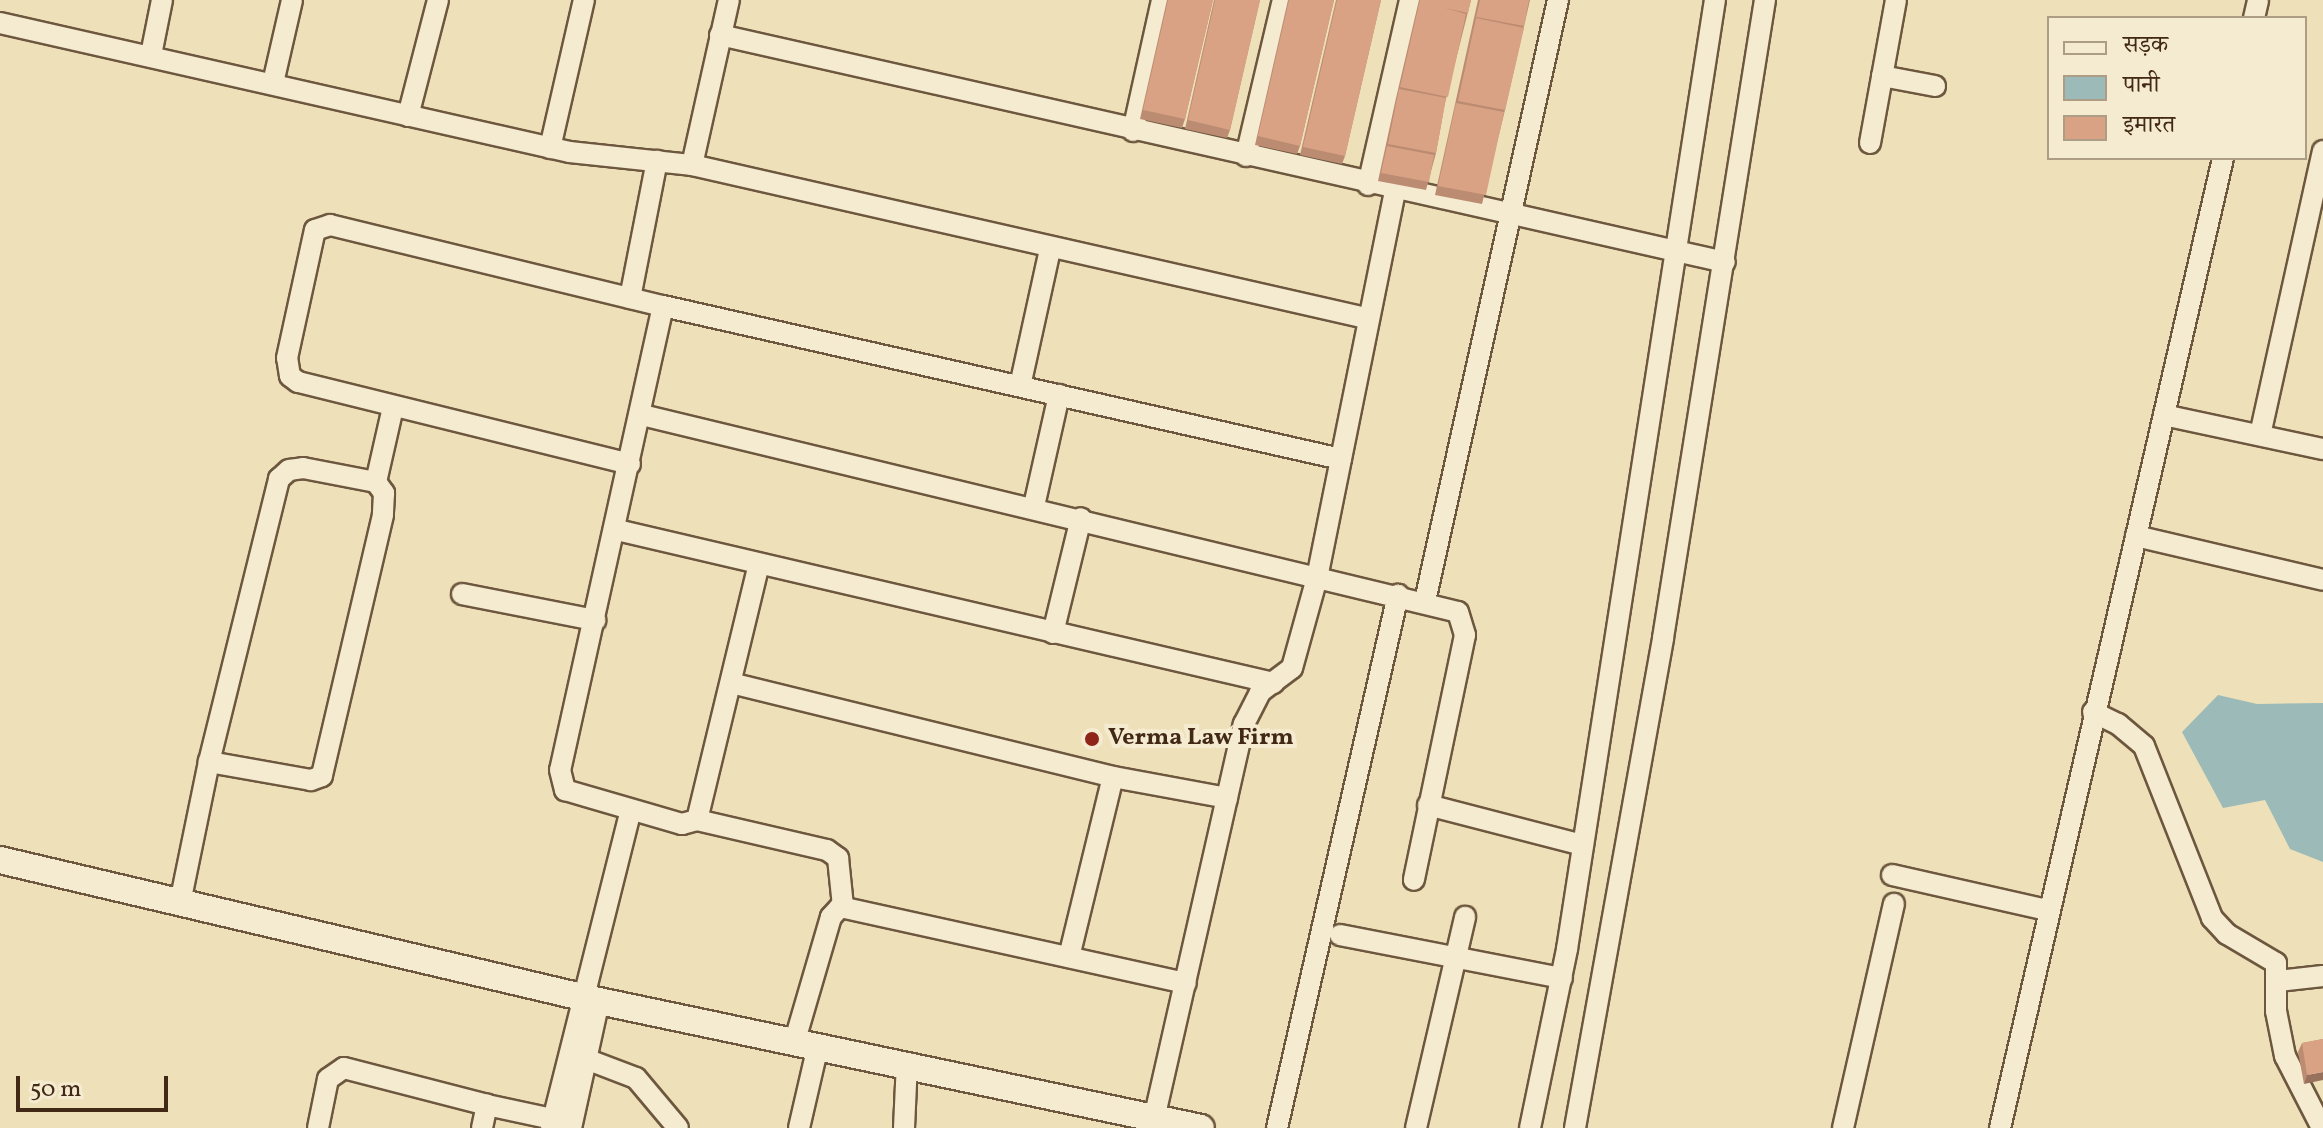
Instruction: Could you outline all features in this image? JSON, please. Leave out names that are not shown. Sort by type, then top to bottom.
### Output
[{"type":"street","points":[[151,55],[162,0]]},
{"type":"street","points":[[273,83],[292,0]]},
{"type":"street","points":[[408,116],[438,0]]},
{"type":"street","points":[[550,148],[584,0]]},
{"type":"street","points":[[692,165],[729,0]]},
{"type":"street","points":[[1133,131],[1162,0]]},
{"type":"street","points":[[1246,156],[1283,0]]},
{"type":"street","points":[[1368,185],[1410,0]]},
{"type":"street","points":[[1425,601],[1558,0]]},
{"type":"street","points":[[1530,1128],[1562,978],[1715,0]]},
{"type":"street","points":[[1575,1128],[1725,262],[1765,0]]},
{"type":"street","points":[[1870,143],[1896,0]]},
{"type":"street","points":[[0,23],[550,148],[692,165],[1050,249],[1366,318]]},
{"type":"street","points":[[720,35],[1368,185],[1725,262]]},
{"type":"street","points":[[1882,76],[1935,86]]},
{"type":"street","points":[[2260,435],[2323,151]]},
{"type":"street","points":[[2000,1128],[2047,910],[2223,160]]},
{"type":"street","points":[[630,298],[657,161]]},
{"type":"street","points":[[1154,1119],[1249,709],[1292,668],[1317,578],[1366,318],[1395,191]]},
{"type":"street","points":[[630,464],[313,388],[290,376],[287,358],[319,227],[330,225],[663,306],[1341,459]]},
{"type":"street","points":[[1020,386],[1050,249]]},
{"type":"street","points":[[663,306],[642,415],[560,782],[576,796],[686,825],[697,820],[827,850],[838,858],[843,906]]},
{"type":"street","points":[[1034,506],[1059,395]]},
{"type":"street","points":[[376,482],[393,407]]},
{"type":"street","points":[[642,415],[1034,506],[1317,578],[1425,601],[1458,612],[1465,635],[1414,880]]},
{"type":"street","points":[[2164,415],[2323,449]]},
{"type":"street","points":[[180,903],[209,762],[279,479],[289,470],[303,468],[376,482],[384,493],[383,515],[322,776],[311,780],[209,762]]},
{"type":"street","points":[[1053,633],[1081,518]]},
{"type":"street","points":[[617,530],[1273,683]]},
{"type":"street","points":[[2136,536],[2323,580]]},
{"type":"street","points":[[697,820],[759,564]]},
{"type":"street","points":[[462,594],[595,620]]},
{"type":"street","points":[[1277,1128],[1398,595]]},
{"type":"street","points":[[731,683],[1113,777],[1227,798]]},
{"type":"street","points":[[2093,712],[2118,724],[2144,746],[2212,918],[2227,934],[2273,958],[2278,981],[2276,1011],[2285,1056],[2322,1128]]},
{"type":"street","points":[[1069,957],[1113,777]]},
{"type":"street","points":[[1428,805],[1583,845]]},
{"type":"street","points":[[562,1124],[631,810]]},
{"type":"street","points":[[0,860],[590,998],[1201,1128]]},
{"type":"street","points":[[1892,875],[2047,910]]},
{"type":"street","points":[[1843,1128],[1894,904]]},
{"type":"street","points":[[843,906],[1186,983]]},
{"type":"street","points":[[799,1128],[806,1043],[831,917],[843,906]]},
{"type":"street","points":[[1416,1128],[1465,917]]},
{"type":"street","points":[[1340,935],[1562,978]]},
{"type":"street","points":[[2278,981],[2323,976]]},
{"type":"street","points":[[562,1124],[586,1059],[590,998]]},
{"type":"street","points":[[586,1059],[636,1078],[678,1128]]},
{"type":"street","points":[[904,1128],[907,1063]]},
{"type":"street","points":[[318,1128],[328,1079],[344,1068],[562,1124]]},
{"type":"street","points":[[482,1128],[487,1105]]},
{"type":"water","points":[[2218,695],[2257,704],[2323,703],[2323,862],[2290,849],[2265,800],[2223,808],[2182,732]]},
{"type":"building","points":[[1168,0],[1213,0],[1185,119],[1143,110]]},
{"type":"building","points":[[1215,0],[1260,0],[1230,130],[1188,120]]},
{"type":"building","points":[[1289,0],[1334,0],[1300,146],[1258,136]]},
{"type":"building","points":[[1337,0],[1381,0],[1345,156],[1303,147]]},
{"type":"building","points":[[1420,0],[1471,0],[1468,13],[1445,8],[1466,14],[1448,97],[1400,87]]},
{"type":"building","points":[[1480,0],[1529,0],[1524,26],[1476,17]]},
{"type":"building","points":[[1476,18],[1524,28],[1505,110],[1458,101]]},
{"type":"building","points":[[1399,89],[1446,98],[1436,153],[1388,144]]},
{"type":"building","points":[[1456,103],[1504,112],[1486,195],[1438,186]]},
{"type":"building","points":[[1387,146],[1434,155],[1429,182],[1381,173]]},
{"type":"building","points":[[2323,1039],[2323,1072],[2307,1075],[2302,1043]]},
{"type":"place","name":"Verma Law Firm","points":[[1092,739]]}]
